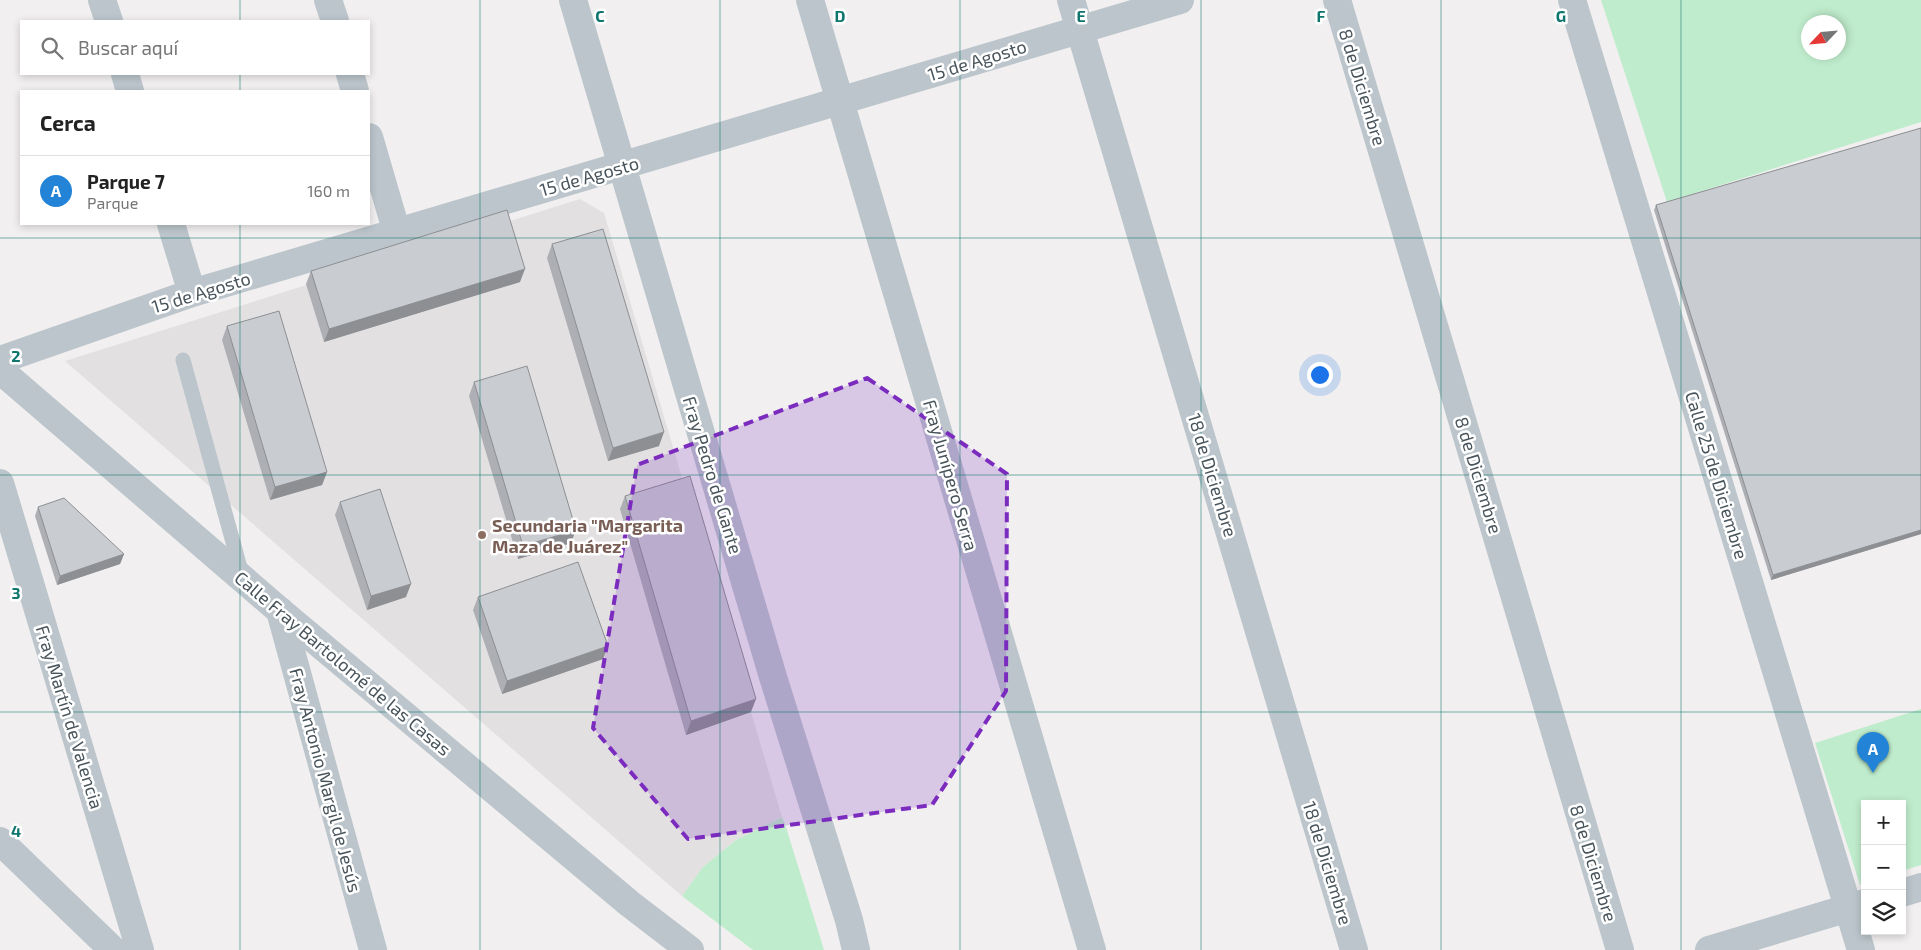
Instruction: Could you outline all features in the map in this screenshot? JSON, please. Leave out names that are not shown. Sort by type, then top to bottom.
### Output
[{"type":"street","points":[[102,0],[109,20]]},
{"type":"street","points":[[328,0],[335,20]]},
{"type":"street","name":"Fray Pedro de Gante","points":[[573,0],[770,668],[849,920],[856,950]]},
{"type":"street","name":"Fray Junípero Serra","points":[[810,0],[1092,950]]},
{"type":"street","name":"18 de Diciembre","points":[[1071,0],[1354,950]]},
{"type":"street","name":"15 de Agosto","points":[[0,360],[192,293],[1180,0]]},
{"type":"street","name":"8 de Diciembre","points":[[1337,0],[1620,950]]},
{"type":"street","name":"Calle 25 de Diciembre","points":[[1572,0],[1857,906],[1861,950]]},
{"type":"street","points":[[125,75],[130,90]]},
{"type":"street","points":[[350,75],[355,90]]},
{"type":"street","points":[[370,140],[397,233]]},
{"type":"street","points":[[171,225],[192,293]]},
{"type":"street","name":"Calle Fray Bartolomé de las Casas","points":[[0,370],[280,611],[630,904],[690,950]]},
{"type":"street","name":"Fray Martín de Valencia","points":[[0,483],[140,950]]},
{"type":"street","name":"Fray Antonio Margil de Jesús","points":[[280,611],[373,950]]},
{"type":"street","points":[[0,841],[112,950]]},
{"type":"street","points":[[1906,892],[1921,888]]},
{"type":"street","points":[[1708,950],[1857,906]]},
{"type":"lane","points":[[183,360],[244,579]]},
{"type":"highlighted area","points":[[867,378],[1007,474],[1006,691],[932,805],[688,839],[593,728],[637,465]]},
{"type":"shaded area","name":"Secundaria \"Margarita Maza de Juárez\"","points":[[580,199],[604,213],[782,817],[736,840],[703,867],[682,896],[65,361]]},
{"type":"green space","points":[[1601,0],[1921,0],[1921,122],[1667,202]]},
{"type":"green space","points":[[1921,709],[1921,865],[1906,870],[1906,800],[1861,800],[1860,885],[1815,743]]},
{"type":"green space","points":[[782,817],[824,950],[753,950],[682,896],[703,867],[736,840]]},
{"type":"building","points":[[1921,128],[1921,530],[1773,575],[1656,205]]},
{"type":"building","points":[[507,210],[525,269],[329,329],[311,271]]},
{"type":"building","points":[[603,229],[664,432],[613,448],[552,244]]},
{"type":"building","points":[[279,311],[327,472],[275,487],[227,326]]},
{"type":"building","points":[[527,366],[576,530],[523,546],[474,382]]},
{"type":"building","points":[[690,476],[756,699],[691,721],[625,496]]},
{"type":"building","points":[[380,489],[411,584],[371,596],[340,502]]},
{"type":"building","points":[[64,498],[124,554],[60,576],[38,507]]},
{"type":"building","points":[[578,562],[608,646],[507,681],[478,597]]},
{"type":"place","name":"Secundaria \"Margarita Maza de Juárez\"","points":[[482,535]]},
{"type":"place","name":"Parque 7","points":[[1873,773]]}]
